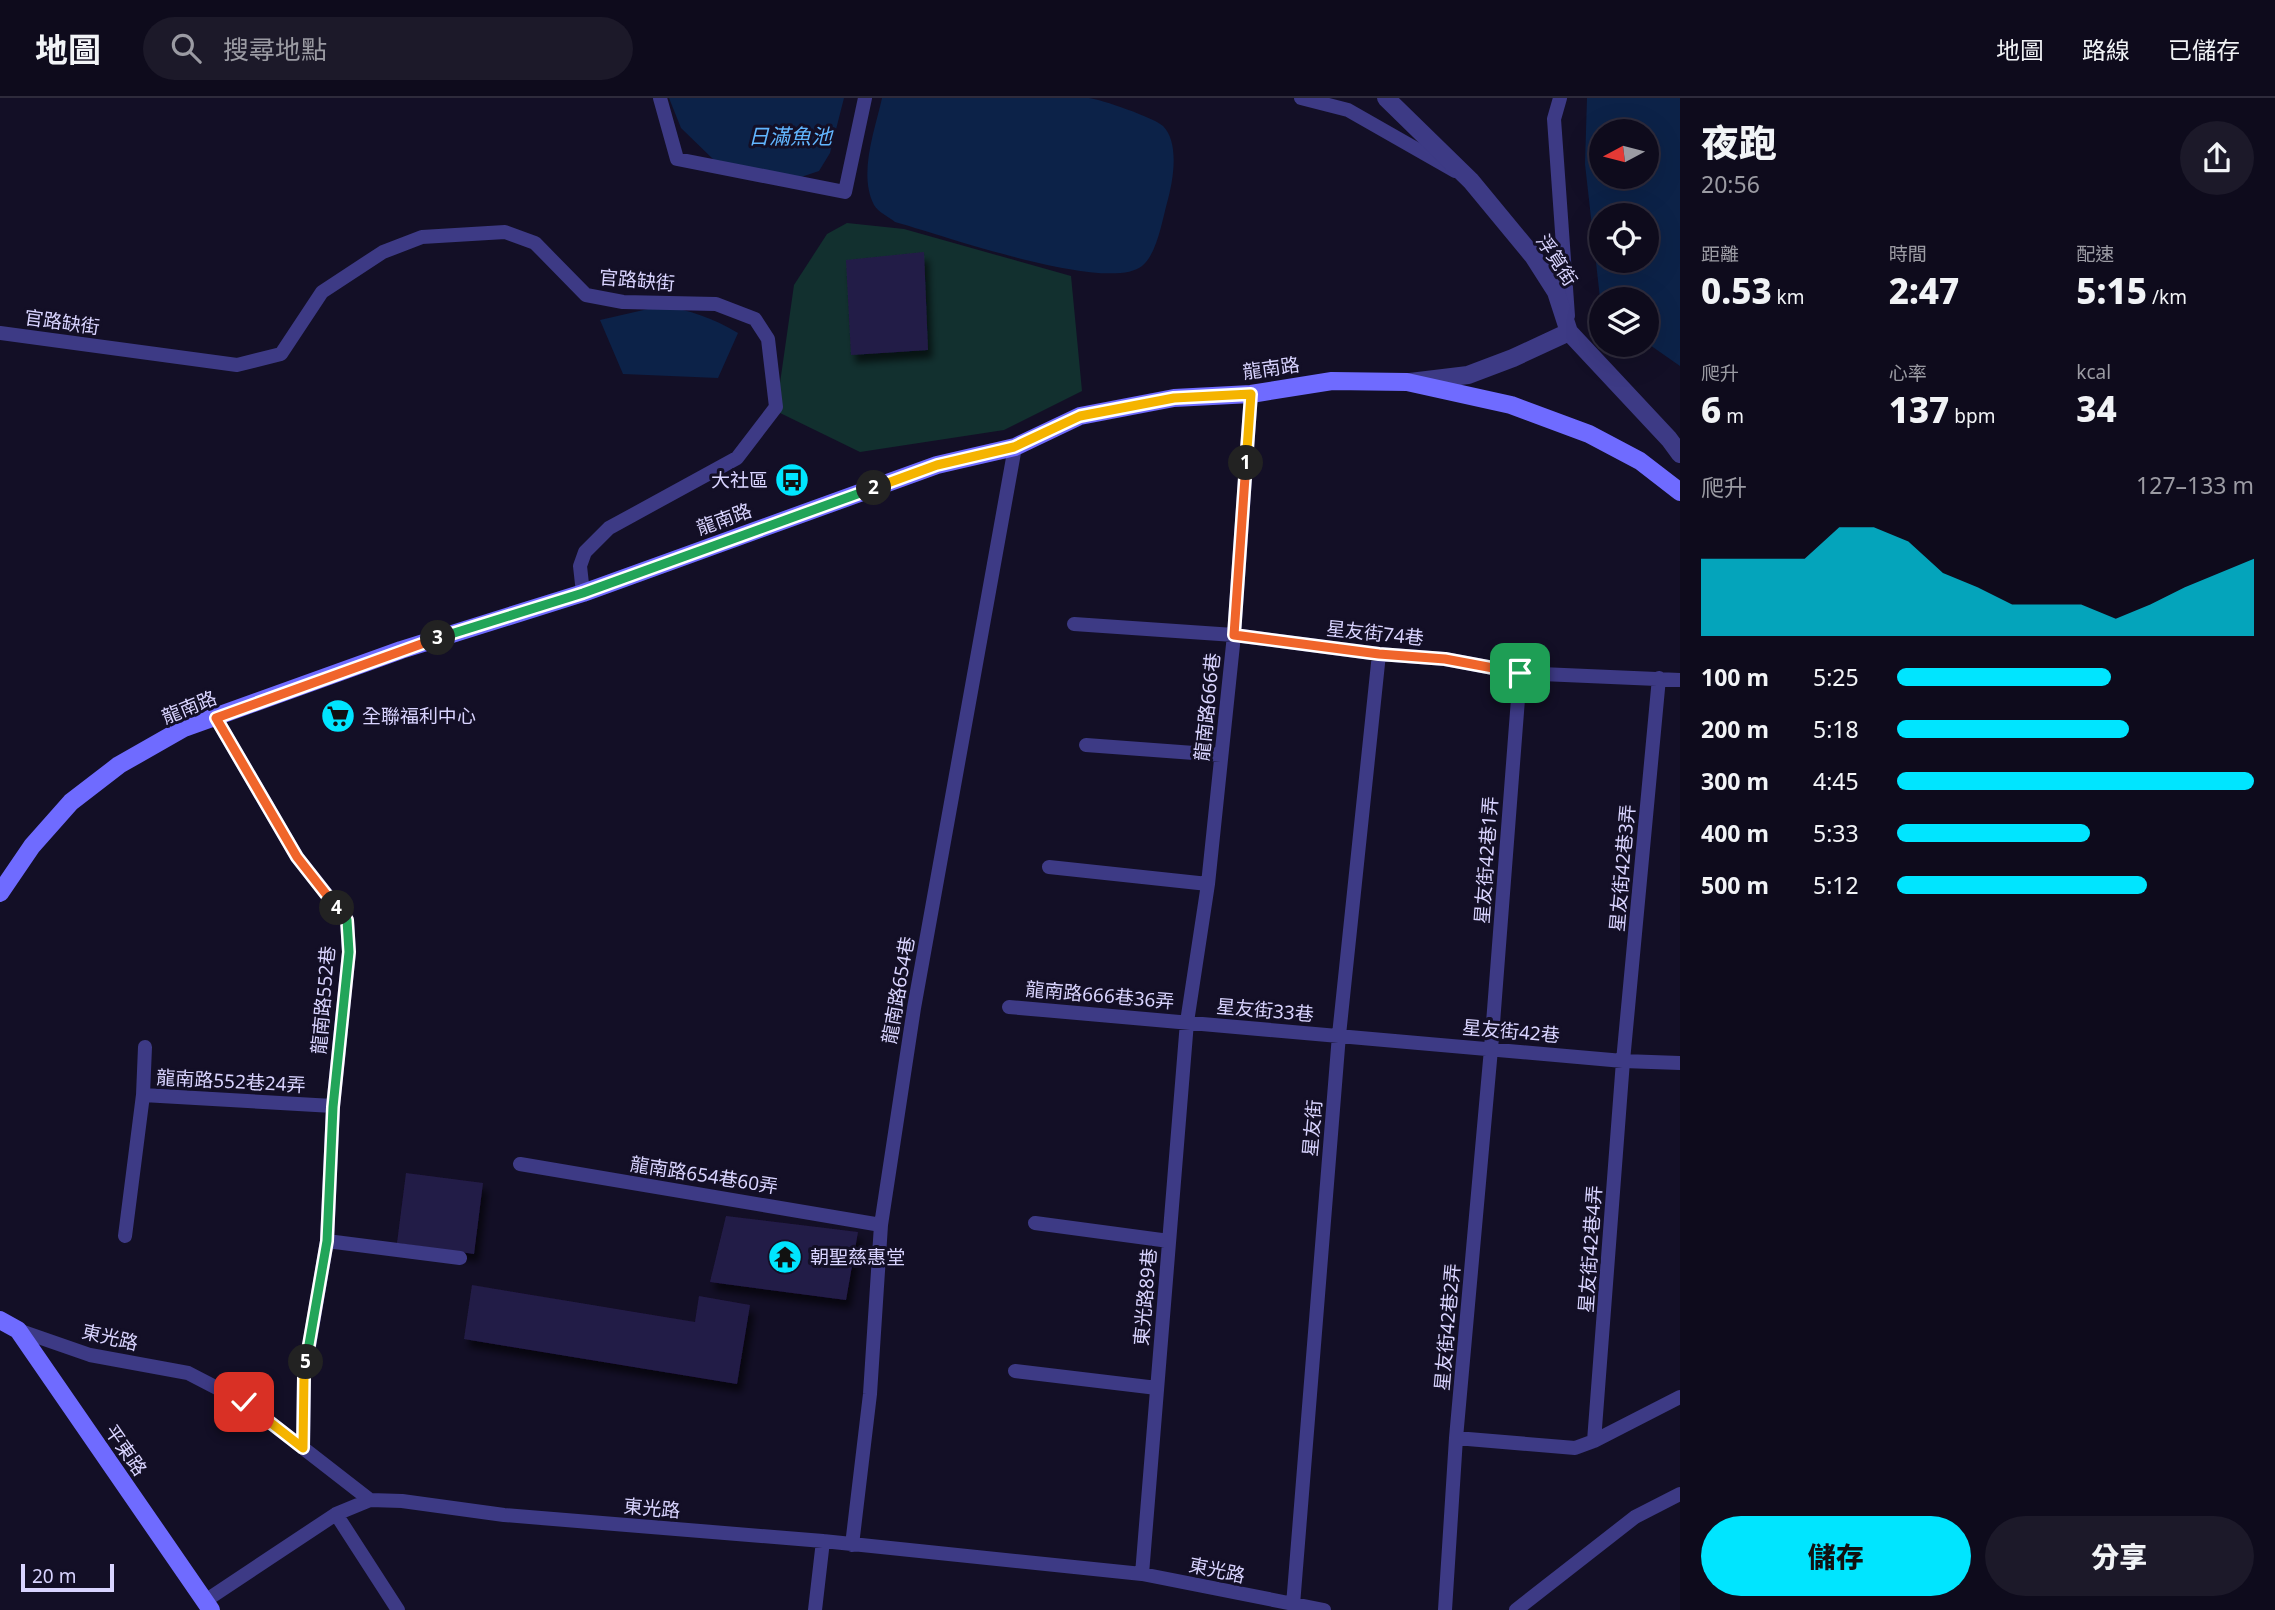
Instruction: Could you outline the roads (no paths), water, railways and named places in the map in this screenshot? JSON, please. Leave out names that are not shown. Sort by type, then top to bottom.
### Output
[{"type":"main road","name":"龍南路","points":[[0,893],[32,846],[71,802],[119,765],[184,728],[401,650],[583,593],[937,465],[1014,447],[1080,416],[1174,398],[1251,394],[1332,381],[1407,382],[1511,405],[1589,434],[1640,461],[1680,492]]},
{"type":"main road","name":"平東路","points":[[0,1320],[18,1330],[208,1606]]},
{"type":"street","name":"浮筧街","points":[[1386,98],[1471,181],[1533,256],[1556,292],[1569,332],[1670,439],[1680,454]]},
{"type":"street","points":[[1407,382],[1468,374],[1513,358],[1569,332]]},
{"type":"lane","points":[[660,98],[677,159],[845,192],[864,98]]},
{"type":"lane","points":[[1301,98],[1348,110],[1471,181]]},
{"type":"lane","points":[[1560,98],[1554,120],[1569,332]]},
{"type":"lane","name":"官路缺街","points":[[0,333],[237,365],[281,354],[322,292],[383,253],[422,237],[505,232],[535,243],[586,295],[623,302],[716,304],[755,319],[768,340],[776,407],[737,458],[609,528],[585,552],[580,566],[583,593]]},
{"type":"lane","name":"龍南路666巷","points":[[1187,1022],[1208,884],[1234,635],[1251,394]]},
{"type":"lane","name":"龍南路654巷","points":[[852,1545],[870,1394],[881,1225],[916,995],[1014,447]]},
{"type":"lane","name":"星友街74巷","points":[[1074,624],[1234,635],[1379,654],[1445,659],[1520,673],[1680,680]]},
{"type":"lane","name":"星友街","points":[[1293,1605],[1339,1035],[1379,654]]},
{"type":"lane","name":"星友街42巷1弄","points":[[1491,1049],[1520,673]]},
{"type":"lane","name":"星友街42巷3弄","points":[[1623,1061],[1659,678]]},
{"type":"lane","name":"龍南路552巷","points":[[216,718],[297,857],[347,920],[349,952],[333,1107],[327,1241],[304,1376],[303,1448]]},
{"type":"lane","points":[[1086,745],[1221,755]]},
{"type":"lane","points":[[1049,867],[1208,884]]},
{"type":"lane","name":"龍南路666巷36弄","points":[[1009,1007],[1187,1022]]},
{"type":"lane","name":"星友街33巷","points":[[1187,1022],[1339,1035]]},
{"type":"lane","name":"東光路89巷","points":[[1142,1574],[1187,1022]]},
{"type":"lane","name":"星友街42巷","points":[[1339,1035],[1623,1061],[1680,1063]]},
{"type":"lane","points":[[143,1095],[145,1047]]},
{"type":"lane","name":"星友街42巷2弄","points":[[1445,1610],[1456,1438],[1491,1049]]},
{"type":"lane","name":"星友街42巷4弄","points":[[1594,1441],[1623,1061]]},
{"type":"lane","name":"龍南路552巷24弄","points":[[125,1236],[143,1095],[333,1107]]},
{"type":"lane","name":"龍南路654巷60弄","points":[[520,1164],[881,1225]]},
{"type":"lane","points":[[1035,1223],[1169,1241]]},
{"type":"lane","points":[[327,1241],[460,1258]]},
{"type":"lane","name":"東光路","points":[[18,1330],[90,1355],[188,1373],[244,1402],[370,1500],[402,1501],[504,1515],[822,1541],[1142,1574],[1324,1610]]},
{"type":"lane","points":[[1015,1371],[1157,1388]]},
{"type":"lane","points":[[1456,1438],[1574,1448],[1594,1441],[1680,1396]]},
{"type":"lane","points":[[1516,1610],[1634,1517],[1680,1494]]},
{"type":"lane","points":[[208,1606],[336,1514],[370,1500]]},
{"type":"lane","points":[[336,1514],[398,1610]]},
{"type":"lane","points":[[815,1610],[822,1541]]},
{"type":"water","name":"日滿魚池","points":[[669,98],[844,98],[830,153],[819,171],[798,178],[715,161],[681,128]]},
{"type":"water","points":[[882,98],[1089,98],[1150,118],[1163,126],[1168,133],[1172,142],[1174,163],[1169,194],[1152,254],[1142,266],[1123,273],[1095,273],[1022,259],[895,222],[874,205],[869,193],[869,152]]},
{"type":"water","points":[[1587,98],[1680,98],[1680,366],[1659,351],[1659,287],[1599,287],[1597,273],[1659,273],[1659,203],[1589,203],[1585,164]]},
{"type":"water","points":[[661,306],[701,315],[738,333],[718,378],[623,374],[600,320]]},
{"type":"place","name":"大社區","points":[[792,480]]},
{"type":"place","name":"全聯福利中心","points":[[338,716]]},
{"type":"place","name":"朝聖慈惠堂","points":[[785,1257]]}]
